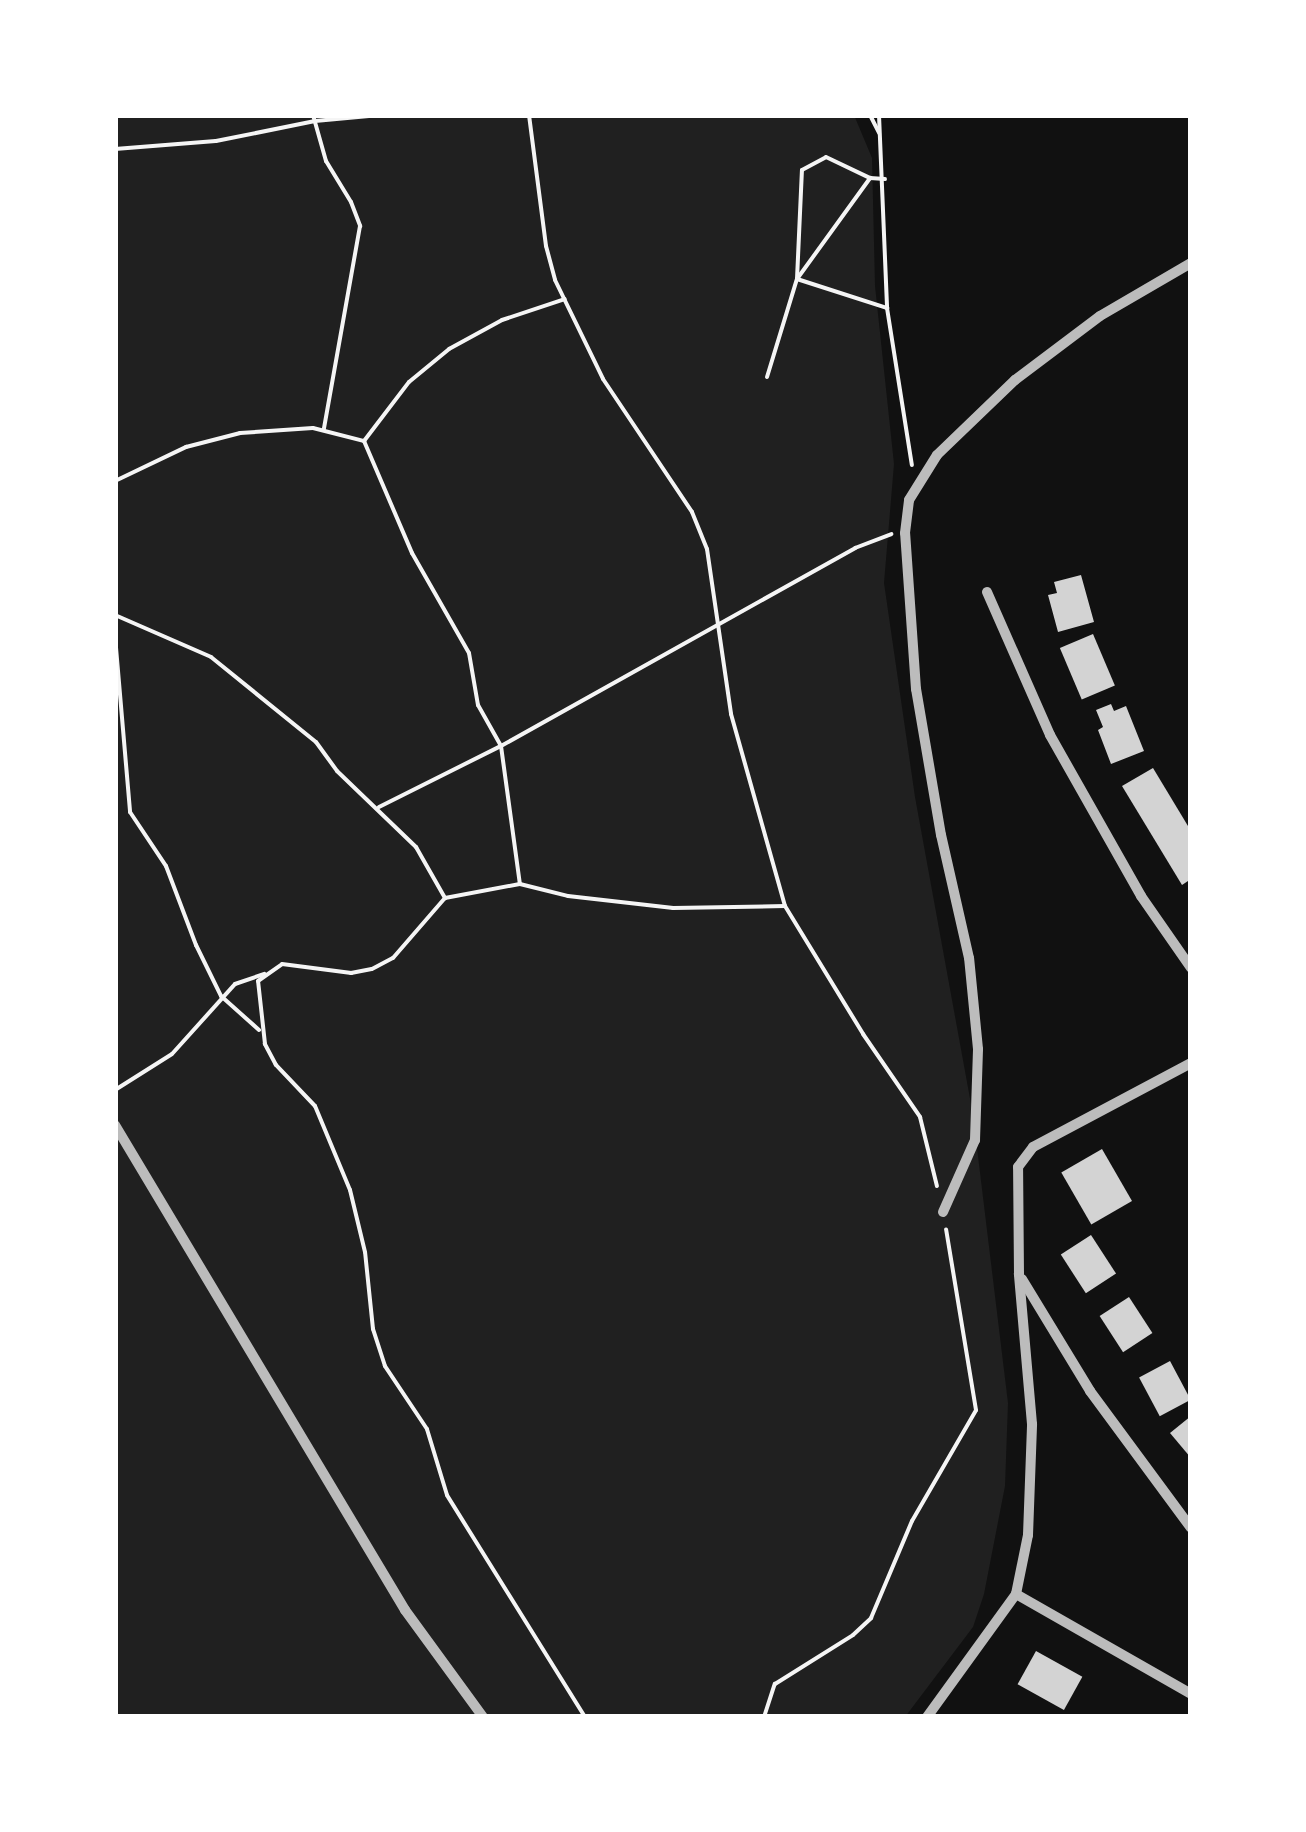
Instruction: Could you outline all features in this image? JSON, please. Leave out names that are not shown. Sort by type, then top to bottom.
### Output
[{"type":"street","points":[[943,1212],[975,1140],[978,1049],[969,958],[934,799],[916,689],[905,529],[916,484],[949,442],[1029,368],[1100,316],[1191,263]]},
{"type":"street","points":[[988,592],[1050,736],[1141,896],[1191,968]]},
{"type":"street","points":[[927,1717],[1016,1594],[1028,1535],[1030,1374],[1019,1274],[1016,1176],[1027,1152],[1191,1062]]},
{"type":"street","points":[[115,1125],[405,1610],[483,1717]]},
{"type":"street","points":[[1019,1274],[1090,1391],[1191,1528]]},
{"type":"street","points":[[1016,1594],[1191,1694]]},
{"type":"path","points":[[115,149],[216,142],[314,118],[380,115]]},
{"type":"path","points":[[530,115],[546,246],[565,299],[603,379],[697,522],[707,549],[716,626],[743,764],[785,906],[920,1118],[943,1212],[976,1410],[912,1521],[870,1618],[853,1635],[776,1684],[764,1717]]},
{"type":"path","points":[[870,115],[881,136]]},
{"type":"path","points":[[879,115],[885,179],[887,308],[916,484]]},
{"type":"path","points":[[314,118],[326,161],[352,202],[360,226],[324,429]]},
{"type":"path","points":[[767,377],[796,279],[801,176],[806,166],[819,158],[836,158],[870,178],[885,179]]},
{"type":"path","points":[[796,279],[870,178]]},
{"type":"path","points":[[796,279],[887,308]]},
{"type":"path","points":[[364,441],[409,382],[449,349],[502,320],[565,299]]},
{"type":"path","points":[[115,481],[212,438],[290,428],[324,429],[364,441]]},
{"type":"path","points":[[364,441],[412,554],[464,643],[478,705],[501,746],[520,884]]},
{"type":"path","points":[[379,807],[501,746],[855,548],[905,529]]},
{"type":"path","points":[[115,615],[210,658],[316,742],[337,771],[379,807],[416,847],[445,898]]},
{"type":"path","points":[[115,636],[119,721],[127,750],[126,802],[134,822],[166,866],[196,946],[221,996],[262,1032]]},
{"type":"path","points":[[115,1090],[172,1054],[235,984],[282,964],[351,972],[372,969],[393,958],[445,898],[520,884],[568,896],[672,908],[785,906]]},
{"type":"path","points":[[264,974],[258,981],[262,1032],[276,1065],[316,1106],[338,1156],[363,1238],[378,1349],[428,1430],[446,1495],[585,1717]]},
{"type":"shaded area","points":[[115,115],[854,115],[872,158],[875,286],[894,464],[884,583],[915,797],[973,1115],[1008,1403],[1005,1486],[984,1594],[973,1627],[905,1717],[115,1717]]},
{"type":"building","points":[[1081,575],[1094,622],[1058,632],[1048,595],[1057,593],[1054,582]]},
{"type":"building","points":[[1093,634],[1115,686],[1082,700],[1060,648]]},
{"type":"building","points":[[1111,704],[1114,711],[1126,706],[1144,751],[1111,764],[1098,730],[1103,727],[1096,710]]},
{"type":"building","points":[[1153,768],[1191,831],[1191,879],[1182,885],[1122,786]]},
{"type":"building","points":[[1102,1149],[1132,1201],[1091,1224],[1061,1172]]},
{"type":"building","points":[[1091,1235],[1116,1274],[1086,1293],[1061,1255]]},
{"type":"building","points":[[1129,1297],[1152,1333],[1123,1352],[1100,1316]]},
{"type":"building","points":[[1170,1361],[1191,1400],[1160,1416],[1139,1377]]},
{"type":"building","points":[[1191,1416],[1191,1458],[1170,1433]]},
{"type":"building","points":[[1036,1651],[1082,1677],[1064,1710],[1018,1684]]}]
